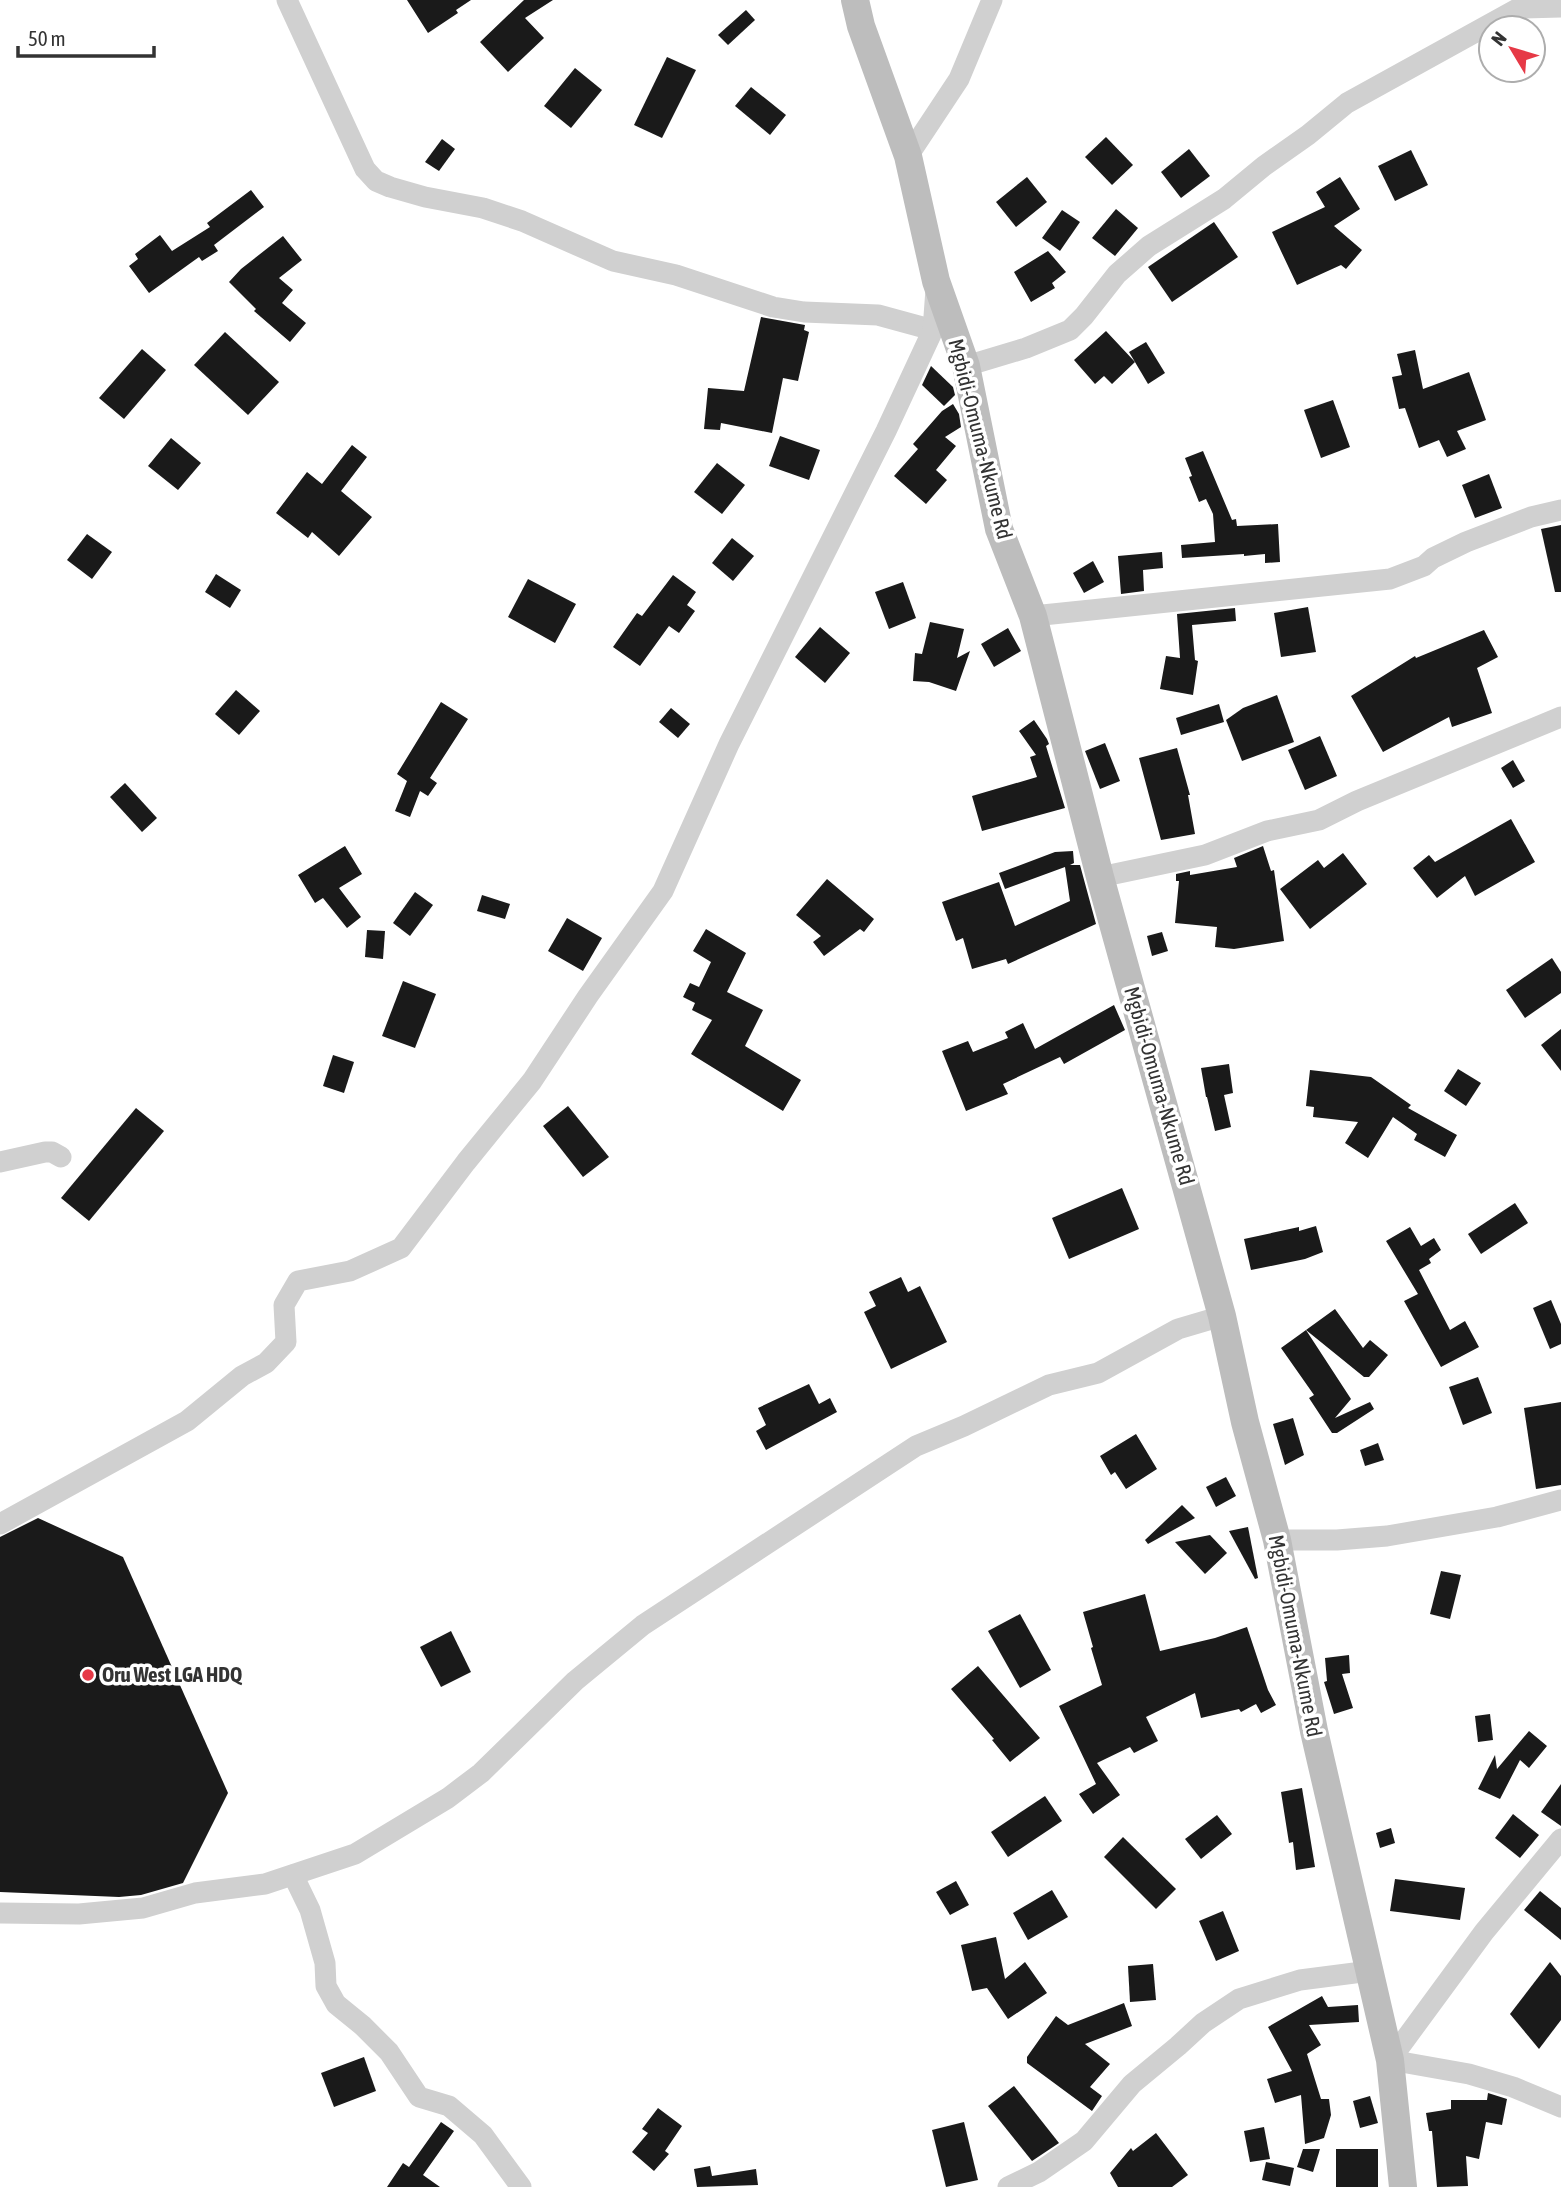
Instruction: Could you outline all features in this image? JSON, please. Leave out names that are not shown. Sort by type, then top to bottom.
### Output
[{"type":"street","points":[[287,0],[365,169],[376,181],[425,197],[483,208],[522,220],[613,261],[676,275],[773,307],[804,312],[878,315],[933,330]]},
{"type":"street","name":"Mgbidi-Omuma-Nkume Rd","points":[[855,0],[861,26],[908,156],[936,281],[966,366],[999,529],[1032,616],[1100,877],[1223,1316],[1245,1422],[1277,1540],[1314,1731],[1390,2060],[1403,2187]]},
{"type":"street","points":[[908,156],[959,79],[992,0]]},
{"type":"street","points":[[966,366],[1026,348],[1070,330],[1117,274],[1149,246],[1224,199],[1347,103],[1519,8],[1561,7]]},
{"type":"street","points":[[0,1524],[187,1422],[242,1376],[266,1363],[286,1342],[284,1305],[298,1281],[350,1271],[401,1248],[532,1081],[588,996],[663,891],[729,744],[886,432],[933,330],[936,281]]},
{"type":"street","points":[[1032,616],[1390,579],[1423,566],[1433,558],[1466,542],[1531,517],[1561,510]]},
{"type":"street","points":[[1100,877],[1205,855],[1267,831],[1319,820],[1357,801],[1561,718]]},
{"type":"street","points":[[0,1163],[45,1152],[61,1157]]},
{"type":"street","points":[[0,1913],[79,1914],[143,1908],[195,1894],[265,1884],[355,1854],[448,1798],[481,1773],[575,1681],[643,1625],[916,1446],[1049,1385],[1098,1373],[1178,1329],[1223,1316]]},
{"type":"street","points":[[1277,1540],[1337,1540],[1387,1536],[1497,1517],[1561,1500]]},
{"type":"street","points":[[1561,1839],[1483,1933],[1390,2060],[1469,2074],[1513,2087],[1561,2107]]},
{"type":"street","points":[[293,1875],[310,1910],[325,1963],[326,1986],[336,2004],[389,2052],[419,2097],[449,2106],[483,2135],[521,2187]]},
{"type":"street","points":[[1008,2187],[1039,2172],[1084,2141],[1132,2084],[1203,2023],[1239,1999],[1300,1980],[1370,1971]]},
{"type":"building","points":[[407,0],[471,0],[456,10],[458,13],[428,33]]},
{"type":"building","points":[[524,0],[553,0],[525,18],[544,38],[508,72],[480,42]]},
{"type":"building","points":[[746,10],[755,20],[728,45],[718,35]]},
{"type":"building","points":[[667,57],[696,70],[662,138],[634,125]]},
{"type":"building","points":[[575,68],[602,90],[571,128],[544,106]]},
{"type":"building","points":[[751,87],[786,115],[770,135],[735,106]]},
{"type":"building","points":[[1106,137],[1133,165],[1112,185],[1085,157]]},
{"type":"building","points":[[442,139],[455,149],[439,171],[425,162]]},
{"type":"building","points":[[1189,149],[1210,176],[1181,198],[1161,172]]},
{"type":"building","points":[[1411,150],[1428,185],[1395,201],[1378,166]]},
{"type":"building","points":[[1027,177],[1047,202],[1016,227],[996,202]]},
{"type":"building","points":[[1340,177],[1360,209],[1334,226],[1362,250],[1346,269],[1341,265],[1297,285],[1272,232],[1325,207],[1316,192]]},
{"type":"building","points":[[251,190],[264,207],[214,245],[218,251],[202,261],[199,257],[149,293],[129,266],[138,259],[135,254],[160,235],[172,251],[210,227],[207,223]]},
{"type":"building","points":[[1116,209],[1138,228],[1115,256],[1092,238]]},
{"type":"building","points":[[1062,210],[1080,222],[1060,251],[1042,238]]},
{"type":"building","points":[[1214,222],[1238,257],[1172,302],[1148,267]]},
{"type":"building","points":[[283,236],[302,260],[279,278],[293,290],[282,303],[306,323],[290,342],[254,311],[256,309],[229,282],[241,269]]},
{"type":"building","points":[[1048,251],[1066,272],[1052,283],[1055,288],[1031,302],[1014,272]]},
{"type":"building","points":[[761,317],[805,325],[804,330],[809,332],[798,381],[783,378],[772,433],[721,423],[720,430],[704,429],[708,388],[744,391]]},
{"type":"building","points":[[1106,331],[1135,362],[1112,384],[1104,376],[1095,384],[1074,360]]},
{"type":"building","points":[[225,332],[279,382],[248,415],[194,365]]},
{"type":"building","points":[[1146,342],[1165,373],[1148,384],[1129,352]]},
{"type":"building","points":[[142,349],[166,370],[124,419],[99,398]]},
{"type":"building","points":[[1415,350],[1423,389],[1469,372],[1486,420],[1457,431],[1466,449],[1447,457],[1439,440],[1419,448],[1405,408],[1399,409],[1392,377],[1402,375],[1397,354]]},
{"type":"building","points":[[931,366],[953,387],[955,395],[944,406],[922,385]]},
{"type":"building","points":[[1333,400],[1350,447],[1321,458],[1304,410]]},
{"type":"building","points":[[953,404],[959,414],[961,427],[945,437],[956,446],[936,470],[947,480],[926,504],[894,476],[918,449],[913,444],[942,411]]},
{"type":"building","points":[[780,436],[820,450],[809,480],[769,466]]},
{"type":"building","points":[[171,438],[201,463],[178,490],[148,466]]},
{"type":"building","points":[[352,445],[367,457],[341,491],[372,517],[339,556],[312,532],[308,538],[276,513],[307,472],[322,484]]},
{"type":"building","points":[[1203,451],[1237,526],[1278,524],[1280,562],[1265,563],[1265,554],[1182,558],[1181,545],[1215,542],[1213,514],[1206,499],[1199,502],[1185,458]]},
{"type":"building","points":[[717,463],[745,485],[722,514],[694,492]]},
{"type":"building","points":[[1489,474],[1502,508],[1475,518],[1462,485]]},
{"type":"building","points":[[1561,525],[1561,592],[1555,592],[1541,529]]},
{"type":"building","points":[[87,534],[112,552],[92,579],[67,560]]},
{"type":"building","points":[[732,538],[754,556],[733,581],[712,563]]},
{"type":"building","points":[[1162,552],[1163,568],[1143,570],[1144,591],[1121,594],[1118,556]]},
{"type":"building","points":[[1093,561],[1104,582],[1084,593],[1073,573]]},
{"type":"building","points":[[216,574],[241,590],[230,608],[205,592]]},
{"type":"building","points":[[673,575],[696,592],[687,605],[695,611],[679,633],[669,626],[640,666],[613,647],[637,613],[642,616]]},
{"type":"building","points":[[528,579],[576,604],[555,643],[508,617]]},
{"type":"building","points":[[903,582],[916,618],[889,629],[875,592]]},
{"type":"building","points":[[1308,607],[1316,652],[1281,657],[1274,613]]},
{"type":"building","points":[[1235,608],[1236,621],[1192,625],[1195,660],[1198,661],[1193,695],[1160,689],[1166,656],[1180,658],[1177,614]]},
{"type":"building","points":[[930,622],[964,629],[957,658],[970,651],[956,691],[929,682],[913,681],[915,653],[922,654]]},
{"type":"building","points":[[820,627],[850,653],[825,683],[795,657]]},
{"type":"building","points":[[1008,628],[1021,651],[994,667],[981,644]]},
{"type":"building","points":[[1484,630],[1498,657],[1477,668],[1492,713],[1452,727],[1449,717],[1383,752],[1351,696],[1415,656],[1416,658]]},
{"type":"building","points":[[236,690],[260,711],[239,735],[215,714]]},
{"type":"building","points":[[1277,695],[1294,742],[1242,761],[1226,720],[1243,708]]},
{"type":"building","points":[[441,702],[468,719],[430,778],[437,783],[428,796],[420,791],[410,817],[395,811],[407,781],[397,774]]},
{"type":"building","points":[[1219,704],[1224,722],[1181,735],[1176,718]]},
{"type":"building","points":[[671,708],[690,724],[678,738],[659,722]]},
{"type":"building","points":[[1034,720],[1049,744],[1046,746],[1065,808],[982,831],[972,796],[1037,777],[1030,757],[1036,755],[1019,731]]},
{"type":"building","points":[[1320,736],[1337,776],[1305,790],[1288,750]]},
{"type":"building","points":[[1105,743],[1120,781],[1100,789],[1085,751]]},
{"type":"building","points":[[1177,748],[1190,795],[1195,834],[1161,840],[1139,758]]},
{"type":"building","points":[[1513,760],[1525,781],[1513,788],[1501,768]]},
{"type":"building","points":[[125,783],[157,818],[142,832],[110,797]]},
{"type":"building","points":[[1511,819],[1535,862],[1475,896],[1465,876],[1437,898],[1413,868],[1429,855],[1435,862]]},
{"type":"building","points":[[345,846],[362,874],[339,888],[361,917],[347,928],[323,898],[315,903],[298,875]]},
{"type":"building","points":[[1263,846],[1271,871],[1274,870],[1284,941],[1234,949],[1215,947],[1217,927],[1175,923],[1179,881],[1176,881],[1176,874],[1190,871],[1190,875],[1237,867],[1234,858]]},
{"type":"building","points":[[1073,851],[1074,863],[1070,865],[1080,865],[1096,924],[1008,964],[1006,959],[972,969],[963,938],[956,941],[942,902],[999,882],[1015,926],[1070,901],[1065,867],[1005,889],[999,873],[1055,852]]},
{"type":"building","points":[[1343,853],[1367,884],[1310,929],[1280,889],[1318,860],[1324,868]]},
{"type":"building","points":[[827,879],[874,919],[864,932],[860,929],[824,956],[813,942],[821,936],[796,915]]},
{"type":"building","points":[[415,892],[433,905],[410,936],[393,923]]},
{"type":"building","points":[[482,895],[510,904],[505,919],[477,911]]},
{"type":"building","points":[[567,918],[602,938],[583,971],[548,951]]},
{"type":"building","points":[[706,929],[746,953],[727,992],[763,1010],[745,1046],[801,1080],[783,1111],[691,1054],[712,1020],[692,1010],[695,1003],[683,997],[690,983],[699,987],[711,962],[693,951]]},
{"type":"building","points":[[367,930],[385,931],[383,959],[365,957]]},
{"type":"building","points":[[1162,932],[1168,951],[1152,956],[1147,936]]},
{"type":"building","points":[[1552,958],[1561,972],[1561,993],[1525,1018],[1506,990]]},
{"type":"building","points":[[403,981],[436,994],[415,1048],[382,1036]]},
{"type":"building","points":[[1114,1005],[1125,1030],[1064,1064],[1060,1057],[1003,1084],[1008,1094],[966,1111],[942,1051],[968,1041],[973,1052],[1008,1038],[1005,1032],[1023,1023],[1035,1049]]},
{"type":"building","points":[[1561,1029],[1561,1071],[1541,1045]]},
{"type":"building","points":[[333,1055],[354,1062],[344,1093],[323,1086]]},
{"type":"building","points":[[1229,1064],[1233,1093],[1224,1095],[1231,1127],[1215,1131],[1201,1068]]},
{"type":"building","points":[[1458,1069],[1481,1083],[1466,1106],[1444,1091]]},
{"type":"building","points":[[1310,1070],[1371,1077],[1411,1105],[1408,1108],[1457,1135],[1445,1157],[1414,1140],[1417,1134],[1393,1117],[1368,1158],[1345,1143],[1358,1122],[1313,1117],[1314,1107],[1306,1106]]},
{"type":"building","points":[[568,1106],[609,1157],[583,1177],[543,1126]]},
{"type":"building","points":[[136,1108],[164,1131],[89,1221],[61,1198]]},
{"type":"building","points":[[1122,1188],[1139,1229],[1069,1259],[1052,1218]]},
{"type":"building","points":[[1515,1203],[1528,1223],[1481,1254],[1468,1234]]},
{"type":"building","points":[[1316,1226],[1323,1252],[1305,1259],[1251,1270],[1244,1239]]},
{"type":"building","points":[[1410,1227],[1421,1246],[1434,1238],[1441,1250],[1429,1259],[1431,1263],[1419,1270],[1450,1330],[1465,1321],[1479,1347],[1441,1367],[1404,1301],[1418,1294],[1386,1241]]},
{"type":"building","points":[[901,1277],[908,1292],[920,1286],[947,1342],[891,1369],[864,1312],[876,1306],[869,1292]]},
{"type":"building","points":[[1551,1300],[1561,1324],[1561,1344],[1550,1349],[1533,1308]]},
{"type":"building","points":[[1335,1309],[1363,1348],[1370,1340],[1388,1355],[1369,1377],[1364,1377],[1306,1330]]},
{"type":"building","points":[[1306,1330],[1351,1399],[1335,1418],[1370,1402],[1374,1409],[1337,1433],[1332,1433],[1309,1398],[1314,1395],[1281,1348]]},
{"type":"building","points":[[1478,1377],[1492,1413],[1463,1425],[1449,1387]]},
{"type":"building","points":[[809,1384],[819,1404],[830,1398],[837,1412],[766,1450],[756,1431],[766,1425],[758,1408]]},
{"type":"building","points":[[1561,1402],[1561,1485],[1536,1489],[1524,1408]]},
{"type":"building","points":[[1293,1418],[1304,1455],[1285,1465],[1273,1424]]},
{"type":"building","points":[[1136,1434],[1157,1469],[1126,1489],[1115,1472],[1111,1475],[1100,1456]]},
{"type":"building","points":[[1378,1443],[1384,1460],[1365,1466],[1360,1450]]},
{"type":"building","points":[[1226,1477],[1236,1496],[1216,1507],[1206,1487]]},
{"type":"building","points":[[1182,1505],[1195,1518],[1148,1544],[1145,1540]]},
{"type":"building","name":"Oru West LGA HDQ","points":[[38,1518],[123,1557],[228,1793],[183,1883],[141,1895],[119,1897],[0,1892],[0,1537]]},
{"type":"building","points":[[1248,1527],[1258,1578],[1255,1579],[1229,1531]]},
{"type":"building","points":[[1210,1535],[1227,1553],[1205,1574],[1175,1542]]},
{"type":"building","points":[[1441,1571],[1461,1575],[1450,1619],[1430,1614]]},
{"type":"building","points":[[1145,1594],[1160,1651],[1247,1627],[1268,1690],[1276,1705],[1261,1713],[1256,1704],[1241,1712],[1239,1709],[1201,1718],[1195,1693],[1146,1717],[1158,1741],[1134,1753],[1130,1747],[1097,1763],[1120,1795],[1093,1814],[1079,1794],[1096,1784],[1059,1706],[1102,1685],[1083,1612]]},
{"type":"building","points":[[1020,1614],[1051,1670],[1020,1688],[988,1631]]},
{"type":"building","points":[[451,1631],[471,1672],[441,1687],[420,1647]]},
{"type":"building","points":[[1349,1655],[1350,1673],[1342,1674],[1353,1708],[1334,1714],[1324,1682],[1327,1681],[1325,1658]]},
{"type":"building","points":[[978,1666],[1040,1738],[1010,1762],[951,1689]]},
{"type":"building","points":[[1490,1714],[1493,1740],[1478,1742],[1475,1716]]},
{"type":"building","points":[[1529,1731],[1547,1746],[1529,1768],[1520,1760],[1500,1799],[1478,1789],[1495,1755],[1497,1769]]},
{"type":"building","points":[[1561,1784],[1561,1826],[1541,1812]]},
{"type":"building","points":[[1302,1788],[1315,1867],[1296,1870],[1293,1842],[1289,1843],[1281,1792]]},
{"type":"building","points":[[1045,1796],[1062,1821],[1008,1857],[991,1832]]},
{"type":"building","points":[[1513,1814],[1539,1835],[1520,1858],[1495,1838]]},
{"type":"building","points":[[1217,1815],[1232,1834],[1201,1859],[1185,1839]]},
{"type":"building","points":[[1391,1828],[1395,1843],[1380,1848],[1376,1833]]},
{"type":"building","points":[[1123,1837],[1176,1889],[1156,1909],[1104,1857]]},
{"type":"building","points":[[1395,1879],[1465,1888],[1460,1920],[1390,1911]]},
{"type":"building","points":[[956,1881],[969,1905],[950,1915],[936,1892]]},
{"type":"building","points":[[1052,1890],[1068,1917],[1028,1940],[1013,1913]]},
{"type":"building","points":[[1540,1891],[1561,1908],[1561,1940],[1524,1910]]},
{"type":"building","points":[[1223,1911],[1239,1951],[1216,1961],[1199,1921]]},
{"type":"building","points":[[996,1937],[1005,1979],[1025,1962],[1047,1993],[1008,2019],[987,1988],[972,1991],[961,1945]]},
{"type":"building","points":[[1550,1962],[1561,1976],[1561,2020],[1539,2049],[1510,2014]]},
{"type":"building","points":[[1153,1964],[1156,2000],[1130,2002],[1128,1966]]},
{"type":"building","points":[[1322,1996],[1328,2007],[1358,2005],[1359,2022],[1309,2025],[1321,2045],[1307,2054],[1321,2099],[1329,2099],[1331,2115],[1324,2138],[1305,2144],[1301,2095],[1275,2103],[1267,2079],[1292,2071],[1268,2027]]},
{"type":"building","points":[[1124,2003],[1132,2026],[1085,2044],[1110,2064],[1090,2087],[1102,2096],[1092,2111],[1027,2063],[1027,2057],[1056,2016],[1068,2025]]},
{"type":"building","points":[[364,2057],[376,2091],[334,2107],[321,2073]]},
{"type":"building","points":[[1014,2086],[1059,2143],[1032,2161],[988,2106]]},
{"type":"building","points":[[1488,2093],[1507,2099],[1502,2125],[1486,2122],[1479,2159],[1466,2156],[1468,2186],[1437,2187],[1432,2131],[1429,2131],[1426,2113],[1451,2109],[1451,2100],[1487,2100]]},
{"type":"building","points":[[1370,2096],[1378,2123],[1360,2128],[1353,2101]]},
{"type":"building","points":[[658,2108],[682,2126],[665,2151],[669,2154],[654,2171],[632,2152],[648,2133],[642,2129]]},
{"type":"building","points":[[441,2122],[454,2131],[423,2175],[440,2187],[387,2187],[403,2163],[409,2167]]},
{"type":"building","points":[[964,2122],[978,2180],[946,2187],[932,2130]]},
{"type":"building","points":[[1264,2127],[1270,2159],[1250,2162],[1244,2131]]},
{"type":"building","points":[[1156,2133],[1188,2175],[1172,2187],[1118,2187],[1110,2173],[1131,2148],[1133,2151]]},
{"type":"building","points":[[1303,2149],[1320,2149],[1313,2172],[1297,2167]]},
{"type":"building","points":[[1336,2149],[1378,2149],[1378,2187],[1336,2187]]},
{"type":"building","points":[[1266,2162],[1294,2168],[1290,2186],[1262,2180]]},
{"type":"building","points":[[710,2166],[712,2176],[756,2169],[758,2185],[697,2187],[694,2169]]},
{"type":"place","name":"Oru West LGA HDQ","points":[[88,1675]]}]
